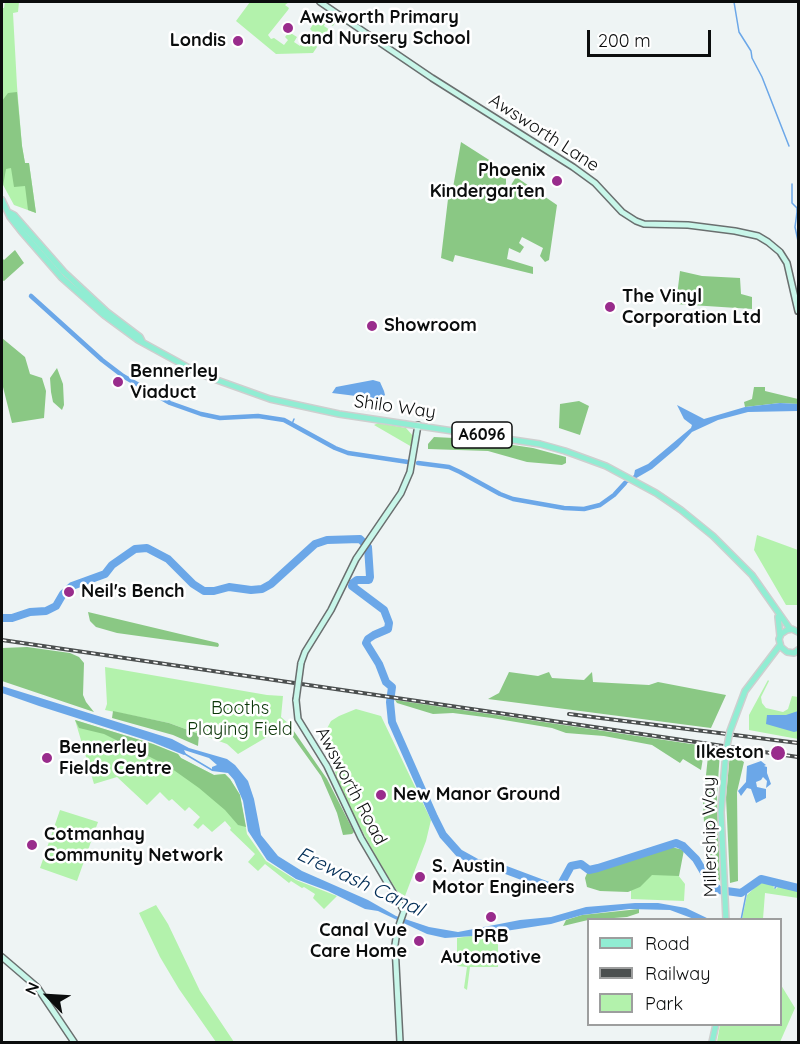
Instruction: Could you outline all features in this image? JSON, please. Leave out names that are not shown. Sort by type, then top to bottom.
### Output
[{"type":"main road","name":"Shilo Way","points":[[2,200],[8,212],[14,215],[64,272],[106,312],[140,337],[142,341],[200,374],[257,396],[303,408],[555,448],[616,470],[669,502],[713,536],[752,575],[768,596],[777,613],[796,630]]},
{"type":"main road","name":"Shilo Way","points":[[777,613],[780,645]]},
{"type":"main road","points":[[780,636],[796,630]]},
{"type":"main road","points":[[780,645],[788,652]]},
{"type":"main road","name":"Millership Way","points":[[726,918],[721,812],[726,751],[730,731],[745,691],[780,645]]},
{"type":"main road","name":"Millership Way","points":[[770,659],[798,650]]},
{"type":"main road","points":[[712,1042],[716,1026]]},
{"type":"street","name":"Awsworth Lane","points":[[320,2],[432,78],[578,170],[595,183],[622,212],[636,221],[644,224],[688,225],[728,230],[765,240],[777,249],[787,263],[798,311]]},
{"type":"street","name":"Awsworth Road","points":[[399,1042],[395,945],[398,926],[404,913],[361,838],[316,747],[298,719],[296,700],[301,663],[362,551],[395,504],[407,480],[418,425]]},
{"type":"street","points":[[788,652],[798,659]]},
{"type":"street","points":[[2,957],[37,987],[74,1042]]},
{"type":"green space","points":[[5,2],[19,2],[18,12],[13,13],[17,86],[22,146],[25,163],[29,163],[36,213],[14,205],[2,183],[2,8]]},
{"type":"green space","name":"Awsworth Primary and Nursery School","points":[[250,2],[289,2],[285,5],[289,8],[288,10],[268,35],[271,39],[274,38],[284,45],[288,40],[285,37],[289,32],[297,37],[294,42],[300,46],[313,32],[310,29],[321,12],[336,21],[333,26],[326,22],[324,26],[330,30],[319,45],[315,44],[317,47],[313,53],[276,54],[236,21]]},
{"type":"green space","points":[[17,92],[22,146],[25,163],[29,163],[36,213],[28,210],[25,186],[14,187],[11,168],[6,169],[3,186],[2,183],[2,101],[8,93]]},
{"type":"green space","points":[[461,142],[508,172],[506,196],[510,196],[511,185],[516,177],[557,205],[549,260],[545,262],[540,256],[543,248],[522,237],[519,243],[524,247],[520,253],[509,248],[507,259],[533,267],[533,274],[455,255],[453,262],[441,258],[448,199],[451,199]]},
{"type":"green space","points":[[15,250],[24,263],[4,281],[2,280],[2,258],[4,260]]},
{"type":"green space","points":[[680,271],[702,276],[740,278],[741,294],[752,297],[752,309],[676,304]]},
{"type":"green space","points":[[2,338],[25,357],[30,374],[42,378],[46,391],[44,418],[12,423],[2,383]]},
{"type":"green space","points":[[57,368],[63,384],[64,405],[62,410],[53,402],[51,392],[50,378]]},
{"type":"green space","points":[[754,387],[765,387],[765,391],[798,399],[798,404],[780,403],[745,407],[744,402],[752,399]]},
{"type":"green space","points":[[579,401],[589,406],[580,435],[559,428],[560,404]]},
{"type":"green space","points":[[378,423],[406,428],[413,436],[412,447],[374,425]]},
{"type":"green space","points":[[434,437],[473,439],[533,448],[566,457],[566,463],[562,465],[527,462],[488,451],[428,449],[428,444]]},
{"type":"green space","points":[[757,535],[798,550],[798,605],[786,605],[754,550]]},
{"type":"green space","points":[[88,612],[219,645],[218,647],[117,633],[96,627],[90,621]]},
{"type":"green space","points":[[27,647],[70,653],[79,657],[84,663],[83,695],[94,712],[2,681],[2,648]]},
{"type":"green space","name":"Booths Playing Field","points":[[105,667],[283,696],[281,717],[289,724],[238,754],[227,744],[169,723],[105,710],[107,704]]},
{"type":"green space","points":[[509,672],[538,676],[549,672],[552,678],[584,680],[592,672],[593,682],[649,685],[658,682],[726,695],[711,728],[488,699],[499,693]]},
{"type":"green space","points":[[768,680],[761,697],[766,708],[783,712],[788,709],[792,696],[798,697],[798,739],[749,730],[749,715]]},
{"type":"green space","points":[[395,700],[705,746],[701,770],[683,759],[680,763],[652,745],[604,736],[566,733],[552,728],[492,718],[453,713],[433,714],[397,703]]},
{"type":"green space","name":"New Manor Ground","points":[[356,709],[381,716],[431,820],[426,841],[405,896],[397,891],[375,855],[339,786],[324,734],[331,721]]},
{"type":"green space","points":[[113,711],[169,723],[199,734],[198,746],[173,735],[112,718]]},
{"type":"green space","points":[[75,720],[153,744],[178,754],[181,758],[214,775],[225,774],[240,795],[247,834],[266,861],[296,880],[337,896],[324,909],[313,898],[315,894],[291,881],[289,883],[265,864],[258,871],[248,862],[255,854],[230,830],[231,828],[225,821],[212,832],[203,824],[198,829],[193,825],[200,817],[189,807],[185,811],[172,799],[169,801],[160,792],[147,805],[117,777],[94,784]]},
{"type":"green space","points":[[75,720],[153,744],[178,754],[181,758],[214,775],[225,774],[240,795],[246,827],[238,825],[225,810],[199,788],[168,766],[104,734],[79,728]]},
{"type":"green space","points":[[289,724],[327,779],[354,832],[352,834],[343,835],[337,813],[321,776],[285,726]]},
{"type":"green space","points":[[709,747],[712,754],[720,752],[717,795],[720,881],[716,877],[713,865],[706,862],[703,803]]},
{"type":"green space","points":[[730,753],[744,762],[737,792],[738,881],[730,883],[726,797]]},
{"type":"green space","points":[[60,810],[98,822],[77,881],[40,868]]},
{"type":"green space","points":[[671,847],[684,850],[679,876],[652,875],[640,887],[628,892],[600,891],[587,887],[585,878],[588,871]]},
{"type":"green space","points":[[671,866],[685,884],[684,901],[631,899],[631,884],[642,875]]},
{"type":"green space","points":[[762,881],[775,885],[773,887],[776,889],[778,887],[798,890],[798,898],[765,893],[763,918],[742,918],[747,895]]},
{"type":"green space","points":[[156,905],[168,924],[200,991],[234,1042],[216,1042],[160,957],[139,913]]},
{"type":"green space","points":[[639,909],[639,913],[627,917],[587,918],[587,920],[563,926],[566,920],[582,915]]},
{"type":"green space","points":[[498,932],[498,967],[470,967],[467,990],[464,988],[467,967],[457,966],[457,938]]},
{"type":"green space","points":[[782,987],[795,1008],[780,1042],[717,1042],[720,1026],[782,1026]]},
{"type":"water","points":[[373,380],[380,382],[384,391],[385,395],[380,399],[332,393],[336,387]]},
{"type":"water","points":[[780,403],[798,404],[798,411],[748,412],[718,420],[692,432],[652,469],[624,483],[634,475],[635,470],[648,464],[691,428],[692,425],[684,419],[677,405],[704,419],[745,407]]},
{"type":"water","points":[[2,686],[172,739],[189,748],[227,759],[248,781],[261,835],[278,856],[302,871],[368,900],[396,916],[429,927],[458,932],[520,920],[551,917],[586,907],[635,903],[658,903],[686,908],[707,918],[691,918],[670,910],[629,909],[582,915],[551,924],[473,936],[445,938],[427,934],[378,911],[365,909],[296,879],[267,860],[248,831],[243,801],[234,780],[228,773],[212,771],[212,767],[217,765],[209,758],[184,750],[186,754],[184,755],[152,742],[2,693]]},
{"type":"water","points":[[798,711],[798,731],[794,732],[766,724],[767,715],[786,715]]},
{"type":"water","points":[[761,761],[767,767],[771,784],[766,788],[767,781],[763,777],[756,782],[757,787],[766,789],[766,798],[756,803],[751,789],[747,788],[741,796],[738,791],[746,782],[747,766]]},
{"type":"waterway","points":[[734,2],[739,32],[751,51],[789,146]]},
{"type":"waterway","points":[[792,184],[792,203],[797,208],[795,227],[798,241]]},
{"type":"waterway","points":[[31,296],[102,360],[123,376],[170,403],[220,418],[258,416],[284,420],[348,453],[408,462]]},
{"type":"waterway","points":[[292,424],[294,419]]},
{"type":"waterway","points":[[418,463],[449,467],[513,499],[564,508],[584,509],[600,505],[625,483]]},
{"type":"waterway","points":[[2,618],[46,611],[56,606],[63,594],[72,586],[105,574],[112,565],[135,549],[147,548],[168,559],[193,584],[204,591],[229,587],[251,590],[262,589],[271,584],[315,544],[327,540],[360,539],[368,547],[370,577],[369,580],[357,580],[352,586],[384,610],[389,623],[388,629],[374,635],[366,643],[379,664],[386,682],[392,687],[390,702],[392,722],[434,817],[443,835],[459,853],[477,863],[506,870],[554,888],[560,886],[571,866],[581,864],[589,870],[676,843],[683,846],[696,859],[709,881],[719,890],[741,893],[761,879],[798,888]]},
{"type":"waterway","points":[[185,754],[212,770]]},
{"type":"waterway","points":[[775,888],[778,884]]},
{"type":"waterway","points":[[741,918],[747,890]]},
{"type":"railway","points":[[2,640],[798,757]]},
{"type":"railway","points":[[569,714],[798,743]]},
{"type":"place","name":"Awsworth Primary and Nursery School","points":[[288,28]]},
{"type":"place","name":"Londis","points":[[238,41]]},
{"type":"place","name":"Phoenix Kindergarten","points":[[557,181]]},
{"type":"place","name":"The Vinyl Corporation Ltd","points":[[610,307]]},
{"type":"place","name":"Showroom","points":[[372,326]]},
{"type":"place","name":"Bennerley Viaduct","points":[[118,382]]},
{"type":"place","name":"Neil's Bench","points":[[69,592]]},
{"type":"place","name":"Ilkeston","points":[[778,753]]},
{"type":"place","name":"Bennerley Fields Centre","points":[[47,758]]},
{"type":"place","name":"New Manor Ground","points":[[381,795]]},
{"type":"place","name":"Cotmanhay Community Network","points":[[32,845]]},
{"type":"place","name":"S. Austin Motor Engineers","points":[[420,877]]},
{"type":"place","name":"PRB Automotive","points":[[491,917]]},
{"type":"place","name":"Canal Vue Care Home","points":[[419,941]]},
{"type":"water label","name":"Erewash Canal","points":[[360,882]]}]
